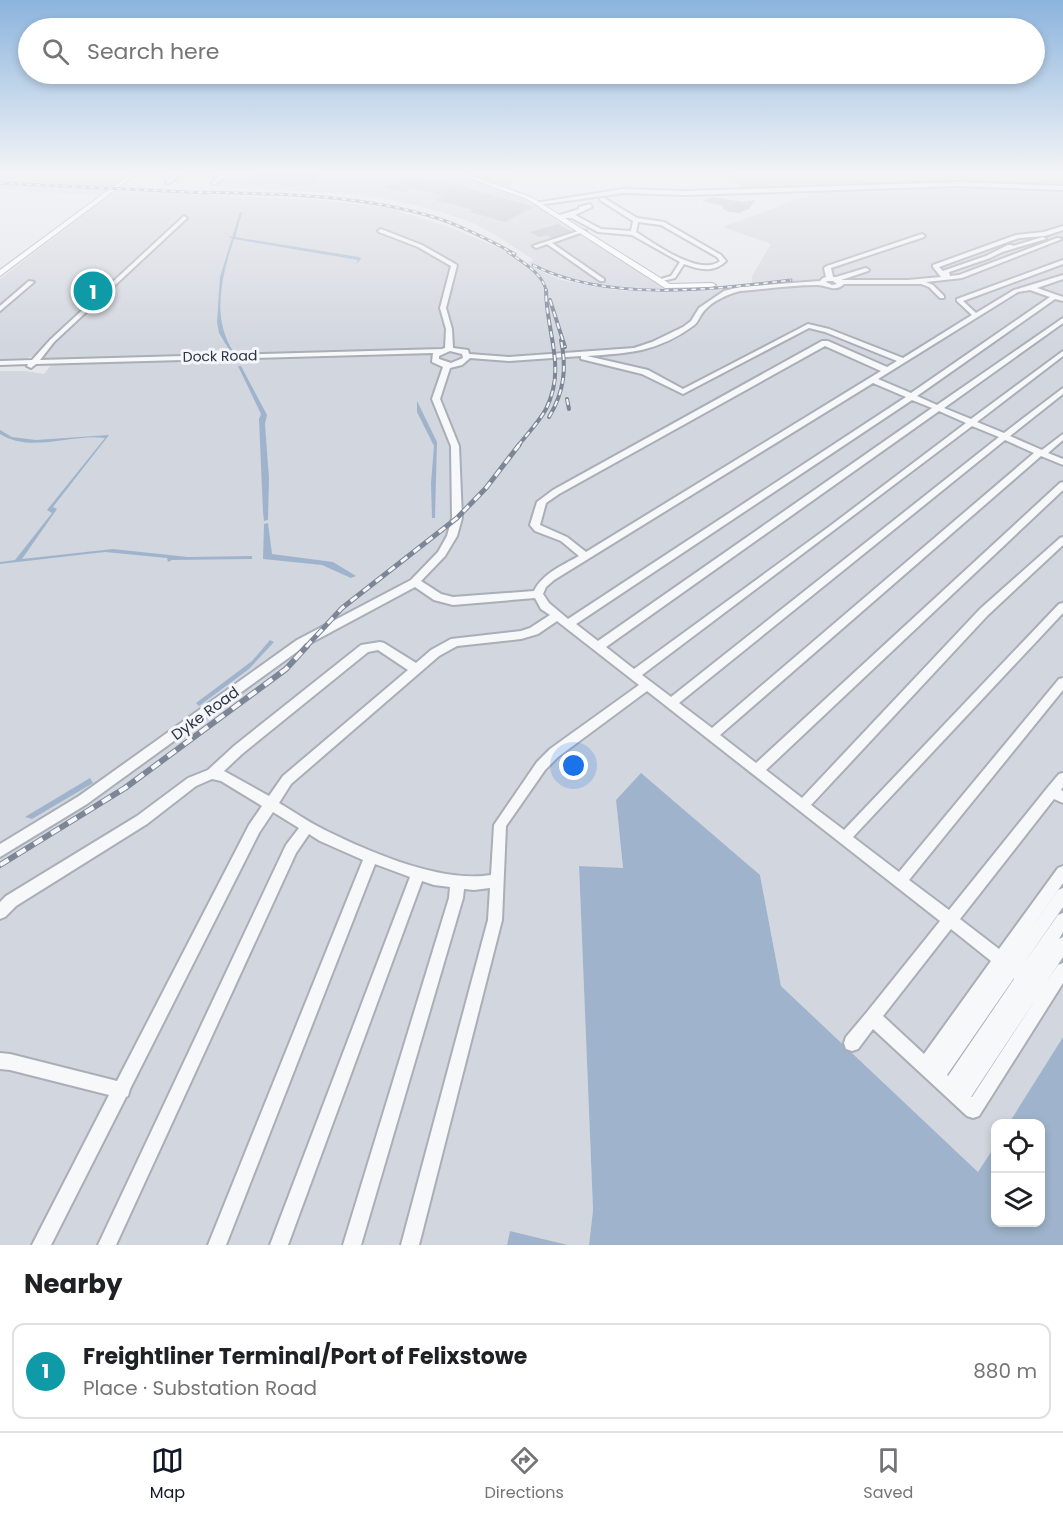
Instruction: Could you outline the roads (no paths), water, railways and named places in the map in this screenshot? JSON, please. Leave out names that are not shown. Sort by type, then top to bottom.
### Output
[{"type":"main road","points":[[0,274],[60,229]]},
{"type":"main road","points":[[580,229],[668,286],[712,285]]},
{"type":"street","points":[[32,365],[52,341],[172,229]]},
{"type":"street","points":[[594,229],[633,233],[682,263],[715,268],[723,261],[719,256],[673,229]]},
{"type":"street","points":[[633,233],[634,229]]},
{"type":"street","points":[[381,231],[420,246],[454,265],[443,308],[449,329],[449,349],[461,350],[468,356],[509,359],[635,350],[656,344],[694,322],[700,309],[726,292],[822,283],[833,287],[840,285],[826,268],[922,236]]},
{"type":"street","points":[[536,246],[583,231]]},
{"type":"street","points":[[947,279],[935,266],[1018,236],[1053,237]]},
{"type":"street","points":[[822,283],[823,280],[947,279],[994,265],[1053,237]]},
{"type":"street","points":[[947,279],[953,274],[1053,237]]},
{"type":"street","points":[[547,242],[602,280]]},
{"type":"street","points":[[975,315],[959,300],[1063,262]]},
{"type":"street","points":[[660,280],[673,277],[682,263]]},
{"type":"street","points":[[836,280],[866,270]]},
{"type":"street","points":[[538,594],[542,585],[550,578],[975,315],[1016,291],[1063,276]]},
{"type":"street","points":[[911,281],[928,284],[942,297]]},
{"type":"street","points":[[0,309],[31,282]]},
{"type":"street","points":[[1030,288],[1059,297]]},
{"type":"street","points":[[41,1245],[254,829],[287,780],[435,653],[455,642],[521,635],[563,620],[912,396],[1059,297]]},
{"type":"street","points":[[598,647],[1063,320]]},
{"type":"street","points":[[575,354],[645,372],[683,392],[808,326],[827,330],[902,360]]},
{"type":"street","points":[[585,556],[564,539],[538,529],[535,525],[542,502],[556,492],[825,343],[886,370]]},
{"type":"street","name":"Dock Road","points":[[0,365],[91,368],[164,363],[400,356],[437,354],[449,349]]},
{"type":"street","points":[[634,675],[1063,353]]},
{"type":"street","points":[[437,354],[438,362],[447,365],[464,362],[468,356]]},
{"type":"street","name":"Dyke Road","points":[[1,847],[106,784],[302,643],[415,582],[442,554],[452,536],[457,518],[455,446],[453,436],[436,399],[447,365]]},
{"type":"street","points":[[871,378],[1063,462]]},
{"type":"street","points":[[671,703],[1063,390]]},
{"type":"street","points":[[712,735],[1041,452],[1063,436]]},
{"type":"street","points":[[757,770],[1063,484]]},
{"type":"street","points":[[803,805],[984,612],[1063,540]]},
{"type":"street","points":[[415,582],[438,597],[453,601],[538,594]]},
{"type":"street","points":[[538,594],[545,606],[1024,977],[1063,970]]},
{"type":"street","points":[[845,837],[1063,607]]},
{"type":"street","points":[[0,912],[12,901],[142,820],[192,782],[212,774],[238,750],[365,648],[380,646],[416,669]]},
{"type":"street","points":[[901,880],[1063,682]]},
{"type":"street","points":[[410,1245],[495,920],[500,825],[541,766],[565,745],[647,685]]},
{"type":"street","points":[[212,774],[224,776],[325,837],[371,857],[434,879],[474,884],[496,880]]},
{"type":"street","points":[[852,1043],[950,918],[1058,794],[1063,778]]},
{"type":"street","points":[[107,1245],[291,849],[307,827]]},
{"type":"street","points":[[218,1245],[371,857]]},
{"type":"street","points":[[872,1017],[973,1110],[1063,872]]},
{"type":"street","points":[[279,1245],[418,873]]},
{"type":"street","points":[[352,1245],[456,898],[458,882]]},
{"type":"street","points":[[1024,977],[1063,895]]},
{"type":"street","points":[[943,1082],[1024,977],[1063,920]]},
{"type":"street","points":[[943,1082],[1024,977],[1063,944]]},
{"type":"street","points":[[0,1061],[122,1090]]},
{"type":"water","points":[[235,229],[237,229],[235,238],[361,259],[356,264],[358,260],[234,239],[223,281],[220,310],[226,338],[233,351],[230,351],[219,333],[217,322],[220,277]]},
{"type":"water","points":[[238,366],[241,366],[267,415],[265,424],[269,478],[268,520],[264,521],[259,419],[261,414]]},
{"type":"water","points":[[417,401],[437,442],[435,518],[432,518],[431,483],[434,446],[417,412]]},
{"type":"water","points":[[0,430],[12,437],[36,440],[109,435],[53,507],[57,509],[22,559],[113,549],[188,557],[252,556],[252,559],[172,560],[168,562],[167,558],[105,552],[0,564],[0,562],[15,560],[52,513],[47,510],[105,438],[25,442],[12,440],[0,434]]},
{"type":"water","points":[[268,523],[272,554],[333,562],[356,576],[351,578],[322,565],[263,559],[264,524]]},
{"type":"water","points":[[270,640],[274,642],[249,669],[199,706],[196,703],[252,661]]},
{"type":"water","points":[[641,773],[760,875],[781,986],[978,1172],[991,1152],[991,1227],[1045,1227],[1045,1119],[1012,1119],[1063,1037],[1063,1245],[589,1245],[593,1210],[579,866],[623,868],[616,800]]},
{"type":"water","points":[[90,778],[93,783],[32,819],[25,817]]},
{"type":"water","points":[[510,1231],[568,1245],[507,1245]]},
{"type":"waterway","points":[[230,237],[360,258]]},
{"type":"railway","points":[[464,229],[515,254]]},
{"type":"railway","points":[[508,252],[537,274],[546,291]]},
{"type":"railway","points":[[533,265],[562,277],[625,289],[694,289],[791,280]]},
{"type":"railway","points":[[518,446],[546,409],[555,379],[554,350],[546,290]]},
{"type":"railway","points":[[550,300],[565,347]]},
{"type":"railway","points":[[549,417],[563,380],[564,361],[561,340]]},
{"type":"railway","points":[[567,399],[569,409]]},
{"type":"railway","points":[[306,647],[342,608],[457,518],[486,488],[519,445]]},
{"type":"railway","points":[[0,865],[125,788],[286,669],[307,646]]},
{"type":"place","name":"Freightliner Terminal/Port of Felixstowe","points":[[93,291]]}]
